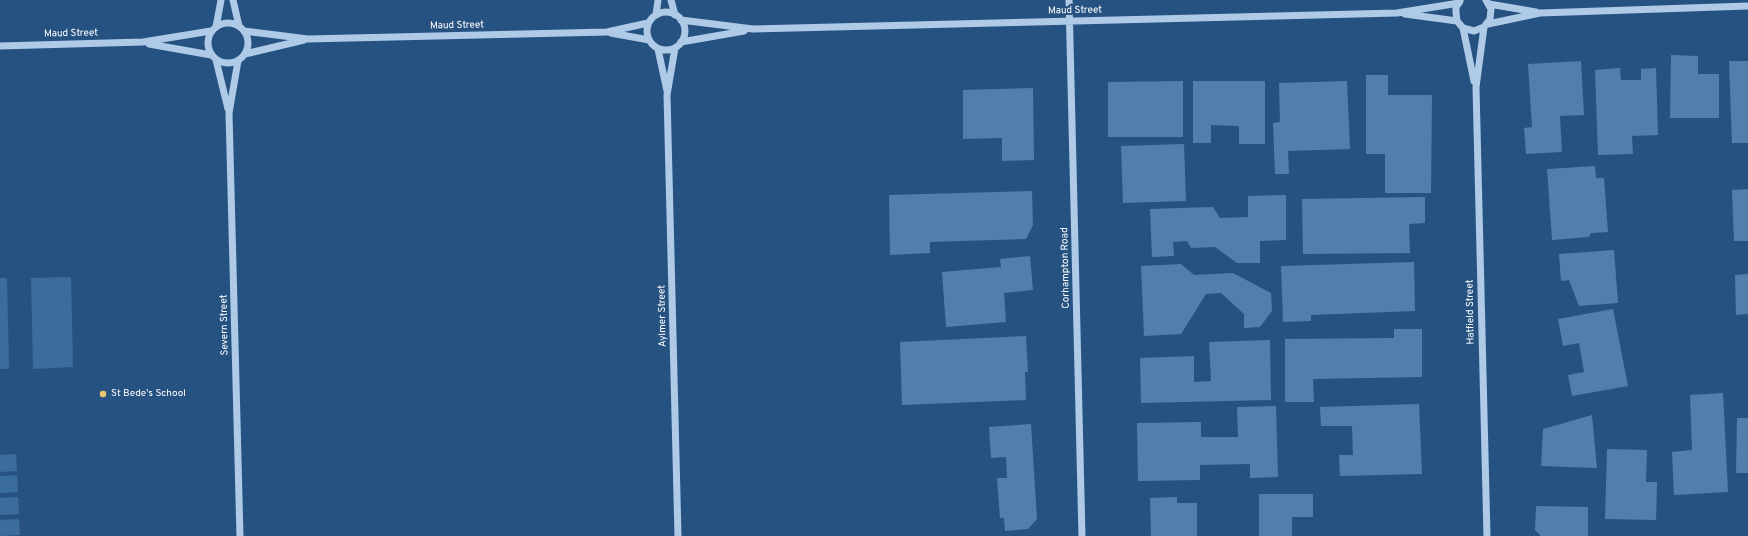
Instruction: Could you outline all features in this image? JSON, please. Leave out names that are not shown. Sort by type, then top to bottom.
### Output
[{"type":"street","points":[[221,0],[213,29],[207,43],[214,57],[227,63],[238,61],[245,54],[248,42],[241,28],[233,0]]},
{"type":"street","points":[[656,15],[658,0]]},
{"type":"street","points":[[671,0],[675,15]]},
{"type":"street","name":"Corhampton Road","points":[[1069,0],[1082,536]]},
{"type":"street","points":[[1460,2],[1456,12],[1457,21],[1463,28],[1474,31],[1486,25],[1540,13],[1748,6]]},
{"type":"street","name":"Maud Street","points":[[1397,14],[1460,2]]},
{"type":"street","points":[[1487,2],[1540,13]]},
{"type":"street","name":"Hatfield Street","points":[[1487,2],[1491,14],[1486,25],[1476,87],[1487,536]]},
{"type":"street","points":[[668,12],[681,20],[685,31],[681,42],[675,48],[663,50],[658,49],[648,40],[648,23],[656,15],[668,12]]},
{"type":"street","name":"Maud Street","points":[[681,20],[752,29],[1397,14],[1457,21]]},
{"type":"street","points":[[213,29],[227,23],[241,28]]},
{"type":"street","name":"Maud Street","points":[[241,28],[308,39],[607,32],[648,23]]},
{"type":"street","name":"Hatfield Street","points":[[1463,28],[1476,87]]},
{"type":"street","name":"Maud Street","points":[[0,46],[143,42],[213,29]]},
{"type":"street","name":"Maud Street","points":[[681,42],[752,29]]},
{"type":"street","name":"Maud Street","points":[[607,32],[648,40]]},
{"type":"street","name":"Maud Street","points":[[245,54],[308,39]]},
{"type":"street","name":"Maud Street","points":[[143,42],[214,57]]},
{"type":"street","name":"Aylmer Street","points":[[667,95],[675,48]]},
{"type":"street","name":"Aylmer Street","points":[[658,49],[667,95],[678,536]]},
{"type":"street","name":"Severn Street","points":[[214,57],[229,114]]},
{"type":"street","name":"Severn Street","points":[[238,61],[229,114],[240,536]]},
{"type":"shaded area","points":[[71,277],[73,367],[33,369],[31,278]]},
{"type":"shaded area","points":[[0,278],[7,278],[9,369],[0,369]]},
{"type":"shaded area","points":[[16,454],[17,471],[0,472],[0,455]]},
{"type":"shaded area","points":[[17,475],[18,492],[0,493],[0,476]]},
{"type":"shaded area","points":[[18,497],[19,514],[0,515],[0,498]]},
{"type":"shaded area","points":[[19,519],[20,535],[0,536],[0,520]]},
{"type":"building","points":[[1671,55],[1698,56],[1698,74],[1719,74],[1719,118],[1670,118]]},
{"type":"building","points":[[1581,61],[1584,115],[1560,116],[1562,152],[1526,154],[1524,128],[1532,127],[1528,64]]},
{"type":"building","points":[[1729,61],[1748,61],[1748,143],[1732,143]]},
{"type":"building","points":[[1620,68],[1621,80],[1641,80],[1641,69],[1656,68],[1658,135],[1632,136],[1633,154],[1598,155],[1595,70]]},
{"type":"building","points":[[1366,75],[1388,75],[1388,95],[1432,95],[1431,193],[1385,193],[1385,154],[1366,154]]},
{"type":"building","points":[[1183,81],[1183,137],[1108,137],[1108,82]]},
{"type":"building","points":[[1193,81],[1265,81],[1265,144],[1239,144],[1239,126],[1211,125],[1211,143],[1193,143]]},
{"type":"building","points":[[1347,81],[1350,149],[1288,151],[1289,174],[1275,174],[1273,123],[1280,122],[1279,83]]},
{"type":"building","points":[[1033,88],[1034,160],[1002,161],[1002,138],[963,139],[963,90]]},
{"type":"building","points":[[1184,144],[1186,201],[1123,203],[1121,146]]},
{"type":"building","points":[[1595,166],[1596,178],[1604,178],[1608,232],[1591,233],[1589,237],[1552,240],[1547,169]]},
{"type":"building","points":[[1748,189],[1748,241],[1734,241],[1732,190]]},
{"type":"building","points":[[1032,191],[1033,225],[1026,239],[930,242],[930,253],[890,255],[889,195]]},
{"type":"building","points":[[1286,195],[1286,240],[1260,241],[1260,263],[1237,263],[1215,247],[1191,248],[1187,241],[1173,242],[1174,256],[1152,257],[1150,209],[1213,207],[1220,218],[1248,217],[1248,196]]},
{"type":"building","points":[[1425,197],[1425,223],[1409,224],[1410,253],[1303,254],[1302,199]]},
{"type":"building","points":[[1614,250],[1618,303],[1579,306],[1569,280],[1561,281],[1559,254]]},
{"type":"building","points":[[1030,256],[1033,290],[1004,293],[1006,322],[946,327],[942,272],[1001,267],[1000,259]]},
{"type":"building","points":[[1414,262],[1415,311],[1311,315],[1311,321],[1283,322],[1281,266]]},
{"type":"building","points":[[1181,264],[1194,275],[1233,273],[1271,293],[1272,311],[1260,327],[1244,328],[1244,314],[1221,293],[1206,294],[1181,334],[1144,336],[1141,266]]},
{"type":"building","points":[[1748,274],[1748,314],[1736,315],[1735,275]]},
{"type":"building","points":[[1613,309],[1628,386],[1572,396],[1568,375],[1584,372],[1579,343],[1563,346],[1558,319]]},
{"type":"building","points":[[1394,329],[1422,329],[1422,377],[1313,379],[1314,402],[1285,402],[1285,339],[1394,338]]},
{"type":"building","points":[[1026,336],[1028,372],[1025,372],[1026,400],[902,405],[900,342]]},
{"type":"building","points":[[1270,340],[1271,400],[1141,403],[1140,358],[1194,356],[1194,382],[1211,381],[1209,342]]},
{"type":"building","points":[[1723,393],[1728,492],[1674,495],[1672,452],[1692,450],[1690,395]]},
{"type":"building","points":[[1419,404],[1422,474],[1340,476],[1339,455],[1353,455],[1352,426],[1321,426],[1320,407]]},
{"type":"building","points":[[1276,406],[1278,477],[1250,478],[1250,464],[1200,465],[1200,480],[1138,481],[1137,423],[1201,422],[1201,437],[1238,437],[1237,407]]},
{"type":"building","points":[[1592,415],[1597,468],[1541,466],[1543,429]]},
{"type":"building","points":[[1737,418],[1748,418],[1748,473],[1736,473]]},
{"type":"building","points":[[1031,424],[1037,519],[1028,529],[1005,531],[1004,518],[1000,518],[997,478],[1007,478],[1006,457],[991,458],[989,427]]},
{"type":"building","points":[[1607,449],[1647,450],[1646,482],[1657,482],[1656,520],[1605,519]]},
{"type":"building","points":[[1259,494],[1313,494],[1313,517],[1292,517],[1292,536],[1259,536]]},
{"type":"building","points":[[1177,497],[1177,503],[1197,503],[1197,536],[1151,536],[1150,498]]},
{"type":"building","points":[[1536,506],[1588,507],[1588,536],[1541,536],[1535,530]]},
{"type":"place","name":"St Bede's School","points":[[103,394]]}]
